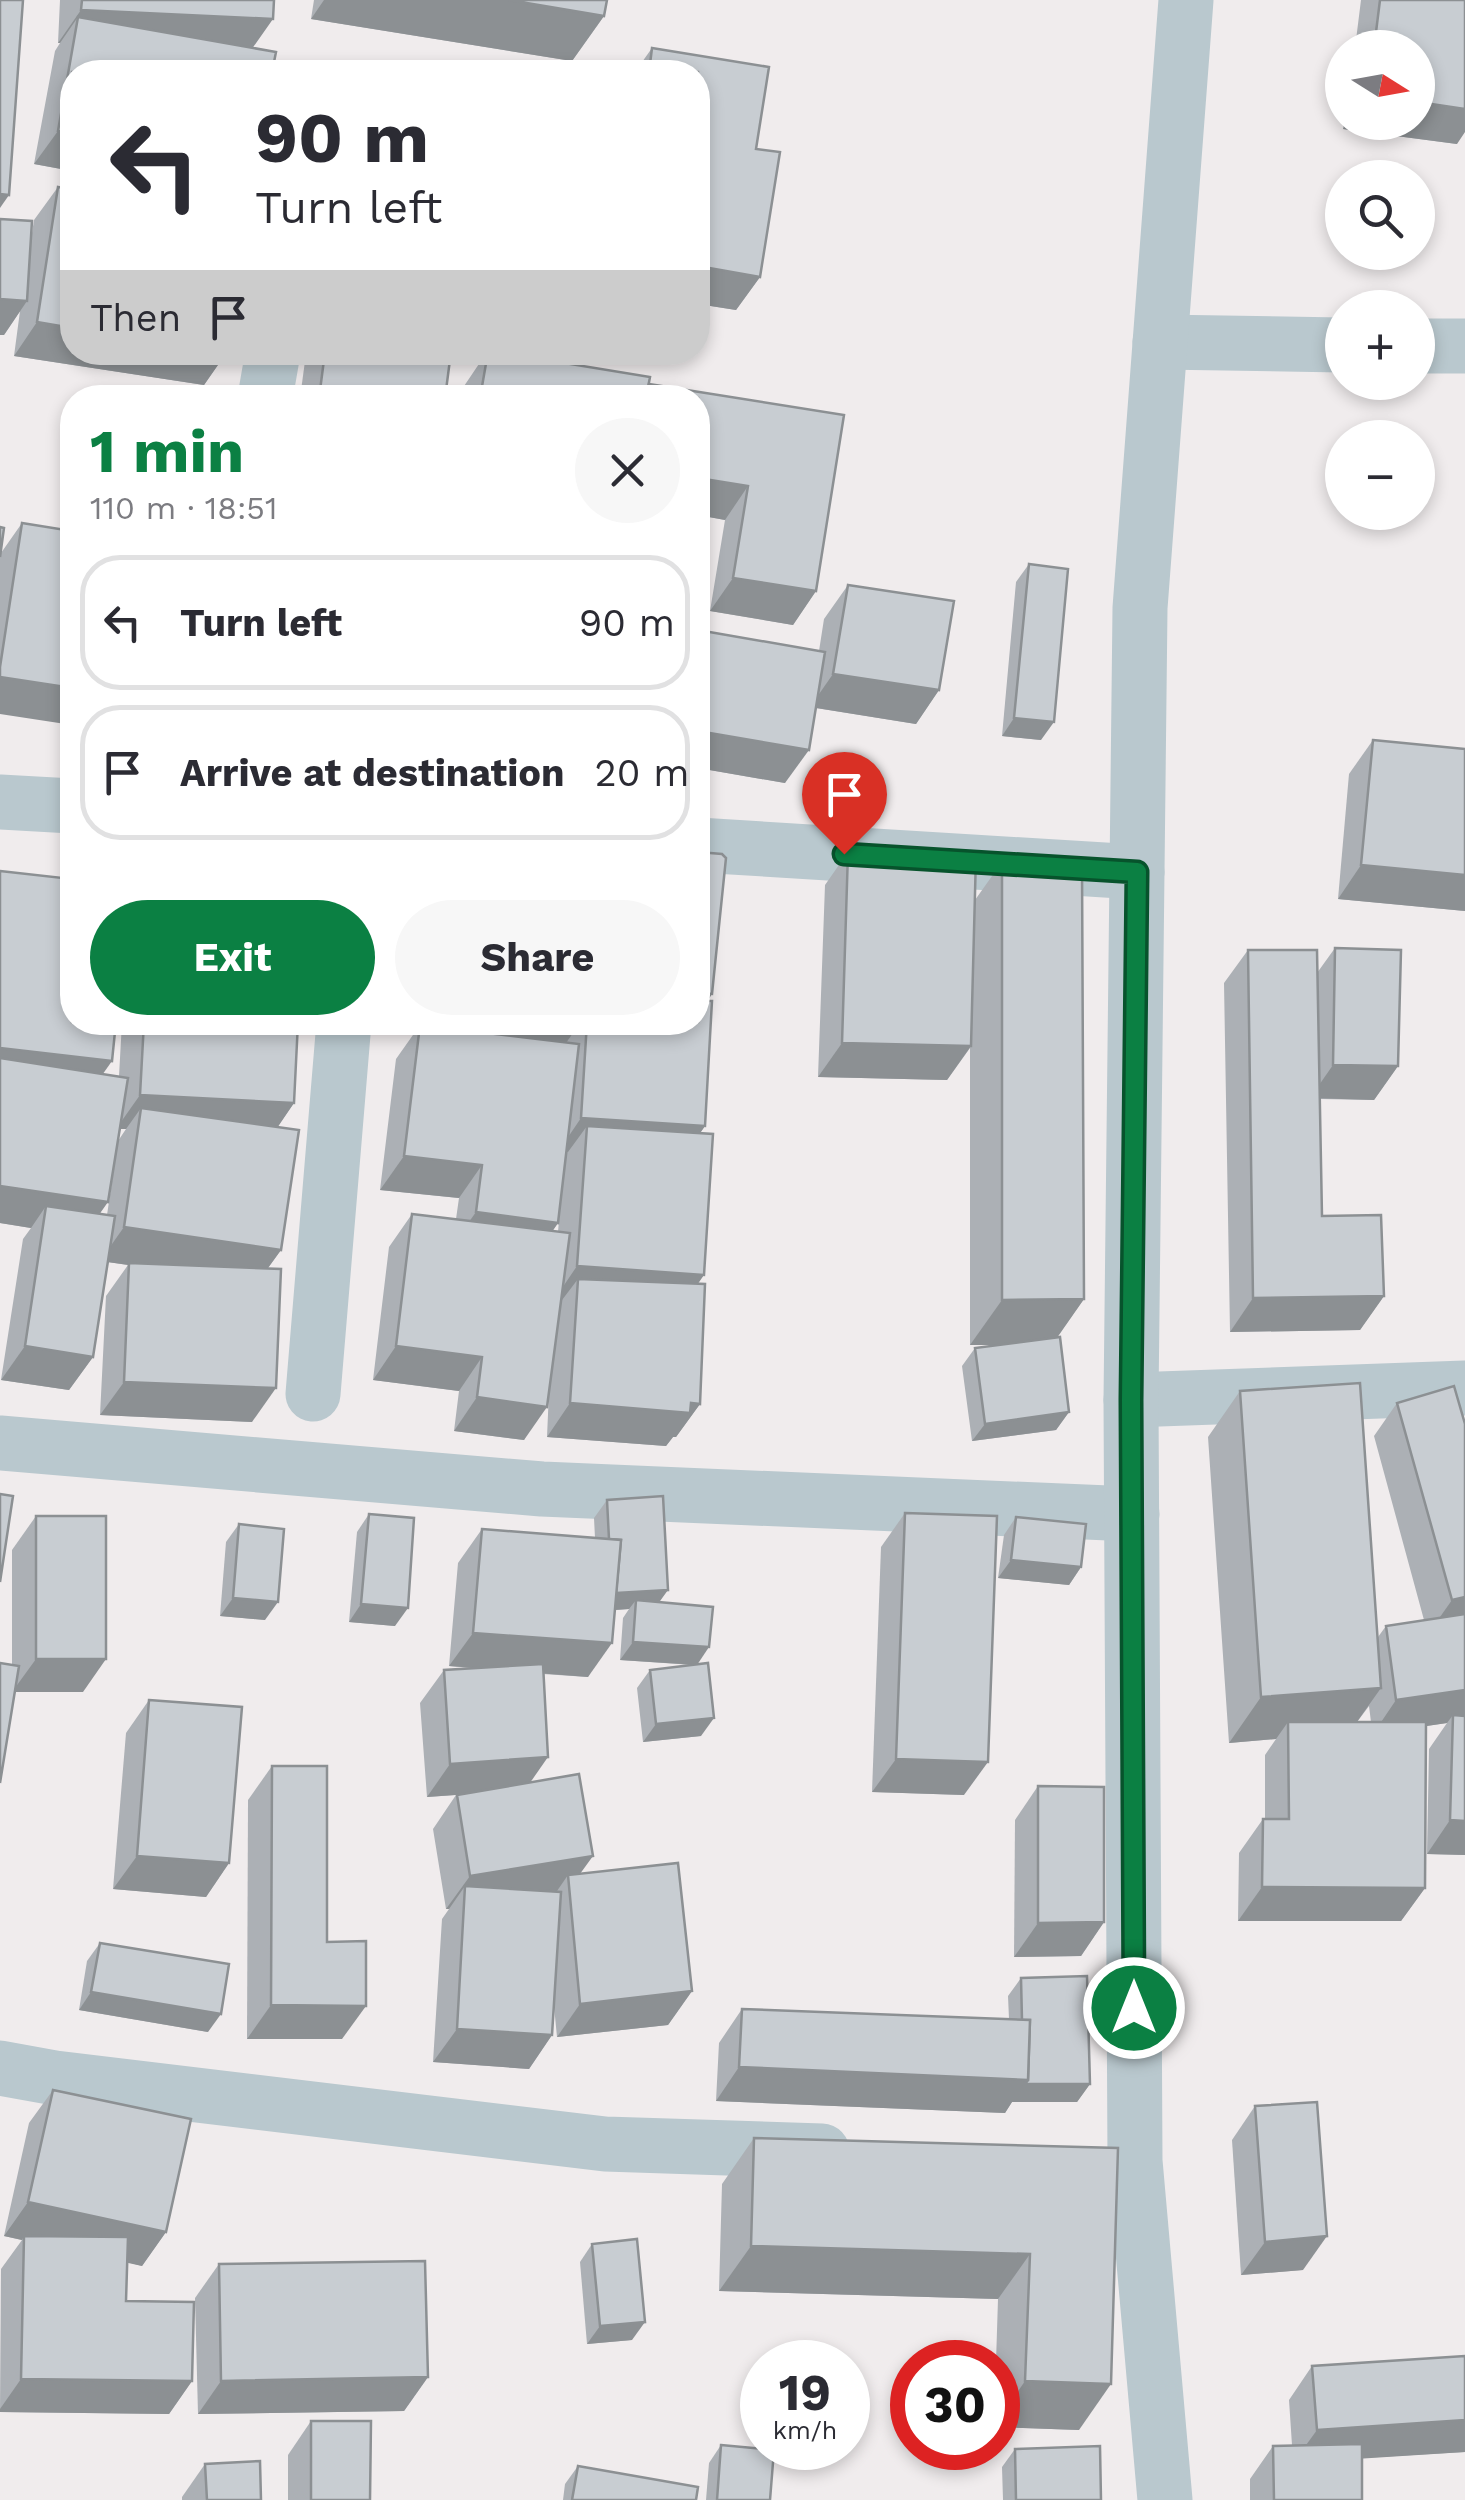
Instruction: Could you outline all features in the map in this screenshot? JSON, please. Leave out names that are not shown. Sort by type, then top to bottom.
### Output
[{"type":"street","points":[[1165,2500],[1135,2160],[1131,1400],[1140,608],[1186,0]]},
{"type":"street","points":[[1160,342],[1325,344]]},
{"type":"street","points":[[1435,346],[1465,346]]},
{"type":"street","points":[[0,802],[60,805]]},
{"type":"street","points":[[710,846],[1137,872]]},
{"type":"street","points":[[313,1394],[343,1035]]},
{"type":"street","points":[[1131,1400],[1462,1397]]},
{"type":"street","points":[[0,1443],[542,1489],[1132,1514]]},
{"type":"street","points":[[0,2068],[605,2144],[880,2152]]},
{"type":"street","points":[[1076,2159],[1135,2160]]},
{"type":"building","points":[[0,0],[23,0],[9,195],[0,194]]},
{"type":"building","points":[[82,0],[274,0],[273,19],[81,10]]},
{"type":"building","points":[[509,0],[607,0],[604,16]]},
{"type":"building","points":[[1380,0],[1465,0],[1465,109],[1435,105],[1435,30],[1376,30]]},
{"type":"building","points":[[78,17],[276,52],[274,60],[70,60]]},
{"type":"building","points":[[652,48],[769,67],[756,149],[780,152],[760,277],[710,268],[710,60],[650,60]]},
{"type":"building","points":[[58,187],[60,187],[60,326],[37,322]]},
{"type":"building","points":[[0,219],[32,221],[27,301],[0,299]]},
{"type":"building","points":[[323,365],[449,365],[447,385],[321,385]]},
{"type":"building","points":[[486,365],[577,365],[650,377],[648,385],[482,385]]},
{"type":"building","points":[[710,394],[844,415],[816,591],[733,578],[748,486],[710,480]]},
{"type":"building","points":[[22,523],[60,529],[60,686],[0,677]]},
{"type":"building","points":[[1029,564],[1068,569],[1054,722],[1014,718]]},
{"type":"building","points":[[848,585],[954,601],[939,690],[833,674]]},
{"type":"building","points":[[710,632],[825,652],[809,750],[710,733]]},
{"type":"building","points":[[1373,740],[1465,749],[1465,875],[1361,865]]},
{"type":"building","points":[[848,852],[976,855],[971,1046],[842,1043]]},
{"type":"building","points":[[710,853],[726,858],[710,994]]},
{"type":"building","points":[[1002,862],[1082,863],[1084,1299],[1002,1300]]},
{"type":"building","points":[[0,871],[60,878],[60,1035],[115,1035],[112,1061],[0,1048]]},
{"type":"building","points":[[1335,948],[1401,950],[1398,1066],[1333,1065]]},
{"type":"building","points":[[1248,950],[1317,950],[1322,1216],[1381,1215],[1384,1296],[1253,1298]]},
{"type":"building","points":[[712,1001],[705,1126],[581,1118],[586,1035],[710,1035]]},
{"type":"building","points":[[143,1035],[297,1035],[294,1103],[140,1095]]},
{"type":"building","points":[[419,1035],[504,1035],[579,1044],[558,1223],[476,1212],[482,1165],[404,1156]]},
{"type":"building","points":[[0,1058],[128,1078],[108,1202],[0,1186]]},
{"type":"building","points":[[141,1108],[299,1130],[281,1250],[124,1227]]},
{"type":"building","points":[[587,1126],[713,1134],[704,1275],[577,1266]]},
{"type":"building","points":[[46,1206],[115,1216],[93,1357],[25,1346]]},
{"type":"building","points":[[412,1214],[570,1233],[547,1407],[477,1397],[482,1357],[396,1346]]},
{"type":"building","points":[[129,1263],[281,1269],[276,1388],[124,1382]]},
{"type":"building","points":[[578,1279],[705,1284],[700,1404],[691,1403],[690,1413],[570,1403]]},
{"type":"building","points":[[1060,1337],[1069,1412],[985,1424],[975,1348]]},
{"type":"building","points":[[1360,1383],[1381,1688],[1261,1697],[1240,1391]]},
{"type":"building","points":[[1454,1386],[1465,1424],[1465,1597],[1452,1600],[1397,1403]]},
{"type":"building","points":[[0,1494],[13,1496],[0,1582]]},
{"type":"building","points":[[663,1496],[668,1590],[616,1593],[621,1540],[609,1539],[607,1500]]},
{"type":"building","points":[[905,1513],[997,1516],[988,1762],[896,1759]]},
{"type":"building","points":[[369,1514],[414,1518],[408,1608],[361,1604]]},
{"type":"building","points":[[36,1516],[106,1516],[106,1659],[36,1659]]},
{"type":"building","points":[[1016,1517],[1086,1524],[1081,1567],[1011,1560]]},
{"type":"building","points":[[239,1524],[284,1529],[278,1602],[233,1598]]},
{"type":"building","points":[[482,1529],[621,1540],[612,1643],[473,1633]]},
{"type":"building","points":[[636,1600],[713,1607],[709,1647],[633,1642]]},
{"type":"building","points":[[1465,1614],[1465,1690],[1396,1700],[1386,1626]]},
{"type":"building","points":[[0,1663],[19,1666],[0,1783]]},
{"type":"building","points":[[708,1663],[714,1718],[656,1724],[650,1670]]},
{"type":"building","points":[[543,1664],[548,1757],[450,1764],[444,1670]]},
{"type":"building","points":[[149,1700],[242,1707],[229,1863],[137,1856]]},
{"type":"building","points":[[1453,1715],[1465,1716],[1465,1821],[1450,1820]]},
{"type":"building","points":[[1288,1722],[1426,1722],[1425,1888],[1262,1887],[1263,1819],[1289,1819]]},
{"type":"building","points":[[272,1766],[327,1766],[327,1942],[366,1941],[366,2006],[271,2005]]},
{"type":"building","points":[[579,1774],[593,1856],[470,1876],[457,1795]]},
{"type":"building","points":[[1038,1786],[1104,1787],[1104,1922],[1038,1923]]},
{"type":"building","points":[[678,1863],[692,1991],[580,2004],[568,1875]]},
{"type":"building","points":[[465,1886],[561,1892],[552,2035],[457,2029]]},
{"type":"building","points":[[100,1943],[229,1964],[221,2014],[91,1992]]},
{"type":"building","points":[[1087,1976],[1090,2084],[1025,2084],[1030,2020],[1022,2020],[1021,1978]]},
{"type":"building","points":[[742,2009],[1030,2020],[1028,2080],[739,2067]]},
{"type":"building","points":[[53,2090],[191,2119],[166,2232],[28,2202]]},
{"type":"building","points":[[1317,2102],[1327,2236],[1265,2242],[1255,2106]]},
{"type":"building","points":[[754,2138],[1118,2148],[1111,2384],[1025,2381],[1030,2254],[751,2246]]},
{"type":"building","points":[[24,2236],[128,2237],[126,2301],[194,2302],[192,2381],[21,2379]]},
{"type":"building","points":[[637,2239],[645,2322],[600,2326],[592,2244]]},
{"type":"building","points":[[425,2261],[428,2377],[221,2381],[219,2264]]},
{"type":"building","points":[[1465,2356],[1465,2420],[1317,2430],[1312,2366]]},
{"type":"building","points":[[311,2421],[371,2421],[370,2500],[311,2500]]},
{"type":"building","points":[[1362,2444],[1362,2500],[1274,2500],[1273,2446]]},
{"type":"building","points":[[721,2445],[740,2447],[740,2470],[772,2470],[770,2500],[717,2500]]},
{"type":"building","points":[[1100,2446],[1101,2500],[1016,2500],[1020,2449]]},
{"type":"building","points":[[260,2461],[261,2500],[207,2500],[205,2464]]},
{"type":"building","points":[[578,2466],[698,2487],[696,2500],[572,2500]]},
{"type":"route","points":[[844,854],[1137,872],[1131,1400],[1134,2008]]}]
